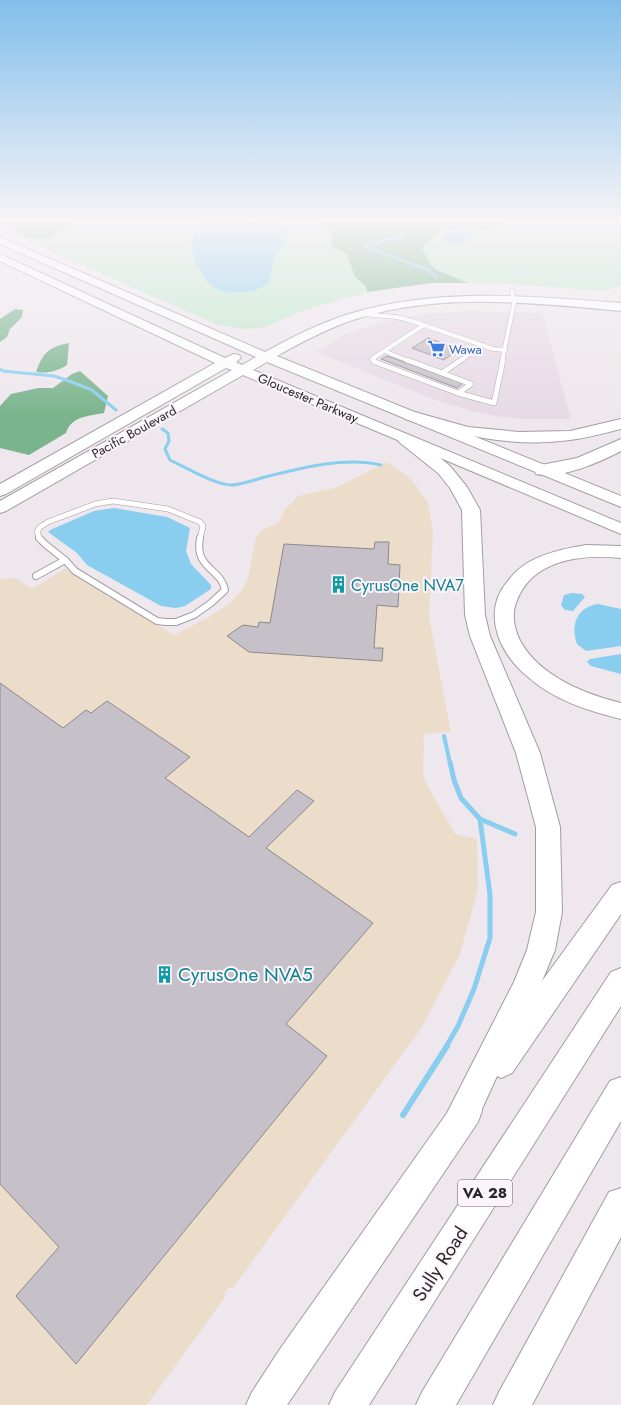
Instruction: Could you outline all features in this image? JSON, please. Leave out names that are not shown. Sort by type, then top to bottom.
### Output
[{"type":"highway","points":[[411,416],[452,428],[493,435],[519,437],[563,436],[585,433],[621,424]]},
{"type":"highway","points":[[405,439],[438,462],[452,476],[464,494],[471,510],[475,615],[480,636],[528,753],[548,827],[549,912],[541,950],[525,989],[459,1122]]},
{"type":"highway","points":[[542,470],[558,469],[581,463],[621,444]]},
{"type":"highway","points":[[621,552],[594,551],[571,554],[553,558],[536,565],[512,586],[506,599],[504,614],[505,628],[513,647],[527,664],[546,681],[576,697],[594,704],[621,711]]},
{"type":"highway","points":[[265,1405],[293,1362],[459,1122],[621,893]]},
{"type":"highway","name":"Sully Road","points":[[348,1405],[621,981]]},
{"type":"highway","points":[[435,1405],[621,1092]]},
{"type":"highway","points":[[512,1405],[621,1204]]},
{"type":"highway","points":[[588,1263],[621,1222]]},
{"type":"main road","name":"Gloucester Parkway","points":[[59,285],[226,363],[248,368],[405,439],[621,529]]},
{"type":"main road","name":"Gloucester Parkway","points":[[99,285],[250,350],[621,502]]},
{"type":"main road","points":[[298,326],[330,312],[360,302],[443,290],[621,300]]},
{"type":"main road","points":[[513,295],[621,307]]},
{"type":"main road","name":"Pacific Boulevard","points":[[0,508],[267,357],[323,328],[361,314],[403,305],[433,301],[513,295]]},
{"type":"main road","name":"Pacific Boulevard","points":[[0,491],[267,341]]},
{"type":"main road","points":[[248,368],[275,372],[490,460],[514,466],[542,470]]},
{"type":"lane","points":[[424,325],[372,359],[375,362],[458,393],[494,403],[505,350],[513,295]]},
{"type":"lane","points":[[361,314],[397,317],[493,349],[505,350]]},
{"type":"lane","points":[[442,373],[482,345]]},
{"type":"lane","points":[[384,351],[471,384],[458,393]]},
{"type":"lane","points":[[105,502],[168,509],[200,522],[203,526],[198,549],[200,557],[206,566],[224,582],[225,590],[206,606],[184,620],[167,624],[157,621],[75,571],[65,560],[58,552],[46,545],[38,537],[37,532],[40,527],[48,522],[105,502]]},
{"type":"lane","points":[[36,576],[65,560]]},
{"type":"shaded area","points":[[468,311],[542,313],[571,419],[521,419],[472,411],[433,399],[316,352],[346,334],[379,323],[423,314]]},
{"type":"shaded area","points":[[387,462],[411,479],[428,503],[433,531],[429,617],[451,732],[424,734],[423,772],[425,781],[455,834],[477,839],[478,889],[460,954],[422,1027],[233,1288],[228,1288],[225,1292],[225,1297],[147,1405],[0,1405],[0,579],[15,578],[32,589],[66,568],[107,595],[106,596],[109,598],[111,597],[174,635],[207,618],[229,604],[236,597],[242,590],[248,578],[256,537],[263,530],[279,522],[284,511],[298,496],[335,488]]},
{"type":"green space","points":[[126,285],[364,285],[366,286],[367,292],[302,311],[262,328],[243,329],[216,324]]},
{"type":"green space","points":[[364,285],[420,285],[367,292]]},
{"type":"green space","points":[[516,285],[621,285],[605,291]]},
{"type":"green space","points":[[15,309],[23,310],[22,317],[10,329],[7,337],[0,342],[0,319]]},
{"type":"green space","points":[[69,343],[67,365],[52,372],[36,372],[44,355],[56,346]]},
{"type":"green space","points":[[80,371],[108,396],[104,413],[87,416],[76,420],[68,427],[66,433],[29,455],[0,448],[0,406],[11,394],[38,388],[53,388],[72,374]]},
{"type":"water","points":[[211,285],[266,285],[254,291],[229,293],[217,289]]},
{"type":"water","points":[[114,508],[167,517],[190,528],[186,551],[191,564],[211,585],[211,589],[185,606],[176,608],[161,606],[87,565],[77,553],[48,532],[94,511]]},
{"type":"water","points":[[572,593],[582,594],[585,597],[573,611],[565,610],[561,605],[564,595]]},
{"type":"water","points":[[598,604],[621,609],[621,646],[586,651],[577,644],[574,630],[575,624],[580,613],[591,606]]},
{"type":"water","points":[[621,654],[621,674],[591,666],[587,662],[590,659]]},
{"type":"building","name":"Wawa","points":[[428,338],[459,349],[444,360],[412,348]]},
{"type":"building","points":[[387,356],[463,383],[457,388],[381,359]]},
{"type":"building","name":"CyrusOne NVA7","points":[[375,542],[389,542],[388,564],[400,565],[398,607],[377,605],[374,648],[383,648],[382,661],[249,652],[227,636],[243,625],[258,627],[259,622],[270,623],[284,544],[374,549]]},
{"type":"building","name":"CyrusOne NVA5","points":[[0,683],[63,728],[86,710],[91,713],[107,701],[190,757],[165,778],[249,837],[297,790],[314,801],[266,848],[373,923],[286,1024],[327,1056],[76,1364],[16,1296],[59,1247],[0,1184]]},
{"type":"waterway","points":[[0,369],[3,371],[54,376],[69,381],[92,390],[116,410]]},
{"type":"waterway","points":[[162,429],[168,433],[169,441],[165,449],[170,460],[210,479],[226,484],[242,484],[296,469],[325,464],[353,462],[381,465]]},
{"type":"waterway","points":[[444,736],[450,763]]},
{"type":"waterway","points":[[450,762],[454,780],[461,798],[480,819]]},
{"type":"waterway","points":[[446,1047],[458,1026],[474,989],[490,938],[490,895],[480,819]]},
{"type":"waterway","points":[[480,819],[515,834]]},
{"type":"waterway","points":[[403,1115],[447,1046]]},
{"type":"place","name":"Wawa","points":[[436,349]]},
{"type":"place","name":"CyrusOne NVA7","points":[[338,585]]},
{"type":"place","name":"CyrusOne NVA5","points":[[165,974]]}]
